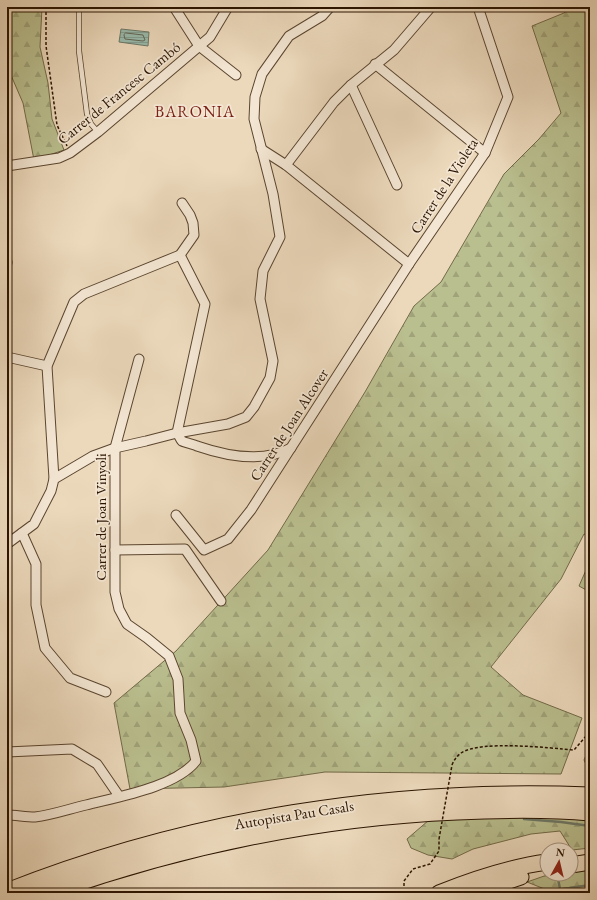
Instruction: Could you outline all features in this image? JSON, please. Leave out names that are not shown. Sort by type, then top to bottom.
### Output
[{"type":"highway","name":"Autopista Pau Casals","points":[[7,892],[63,871],[160,842],[216,828],[272,817],[356,804],[416,798],[480,795],[590,796]]},
{"type":"highway","name":"Autopista Pau Casals","points":[[47,893],[97,875],[149,860],[244,837],[283,830],[358,819],[423,812],[483,810],[561,810],[590,812]]},
{"type":"main road","points":[[579,858],[590,858]]},
{"type":"main road","points":[[579,864],[590,862]]},
{"type":"main road","points":[[439,893],[491,875],[539,864]]},
{"type":"main road","points":[[473,893],[509,880],[539,872]]},
{"type":"street","points":[[174,7],[199,46],[236,75]]},
{"type":"street","name":"Carrer de Francesc Cambó","points":[[7,166],[59,158],[70,153],[98,132],[210,37],[228,7]]},
{"type":"street","points":[[54,479],[93,456],[115,448],[177,433],[228,424],[246,417],[254,407],[270,378],[273,361],[260,299],[263,270],[280,237],[273,194],[254,119],[255,97],[262,74],[289,36],[322,16],[330,7]]},
{"type":"street","points":[[286,165],[334,102],[375,64],[394,50],[431,7]]},
{"type":"street","name":"Carrer de la Violeta","points":[[409,264],[485,153],[508,97],[478,7]]},
{"type":"street","points":[[375,64],[485,153]]},
{"type":"street","points":[[351,85],[397,185]]},
{"type":"street","points":[[261,149],[286,165],[409,264]]},
{"type":"street","points":[[7,544],[34,524],[51,491],[54,479],[47,366],[74,302],[84,294],[180,255],[194,235],[193,223],[190,215],[182,203]]},
{"type":"street","points":[[180,255],[205,304],[177,433],[182,441],[203,448],[230,454],[255,456],[280,454],[292,448]]},
{"type":"street","name":"Carrer de Joan Alcover","points":[[176,515],[204,550],[228,540],[251,510],[292,448],[409,264]]},
{"type":"street","points":[[7,357],[47,366]]},
{"type":"street","name":"Carrer de Joan Vinyoli","points":[[119,796],[159,784],[179,776],[196,761],[191,740],[180,713],[178,679],[169,656],[128,624],[119,609],[115,592],[115,448],[139,359]]},
{"type":"street","points":[[22,533],[36,564],[36,605],[45,648],[70,678],[106,692]]},
{"type":"street","points":[[115,550],[185,549],[221,600]]},
{"type":"street","points":[[7,752],[72,749],[97,764],[119,796],[35,816],[7,815]]},
{"type":"lane","points":[[79,7],[79,51],[87,114],[91,124],[98,132]]},
{"type":"path","points":[[46,7],[46,46],[57,125],[70,153]]},
{"type":"path","points":[[404,891],[404,881],[413,869],[430,864],[438,851],[452,765],[455,759],[462,752],[485,746],[534,747],[574,750],[586,736],[590,727]]},
{"type":"green space","points":[[8,7],[42,7],[40,47],[48,83],[52,119],[64,150],[34,160],[23,103],[7,66]]},
{"type":"green space","points":[[572,7],[590,7],[590,537],[584,534],[561,579],[491,667],[523,695],[582,718],[561,774],[325,772],[224,787],[130,789],[114,703],[176,651],[268,550],[365,392],[414,306],[441,282],[504,174],[539,139],[561,113],[532,26],[564,13]]},
{"type":"green space","points":[[590,561],[590,592],[579,586]]},
{"type":"green space","points":[[590,746],[590,773],[584,760]]},
{"type":"green space","points":[[472,817],[590,817],[590,848],[579,849],[579,842],[567,842],[560,831],[531,834],[473,849],[452,859],[428,855],[411,848],[407,839],[429,820]]},
{"type":"green space","points":[[590,868],[590,885],[547,890],[527,882],[539,878],[539,882],[579,882],[579,869]]},
{"type":"water","points":[[121,29],[149,32],[148,46],[119,42]]},
{"type":"waterway","points":[[524,819],[590,826]]},
{"type":"waterway","points":[[559,882],[560,889]]},
{"type":"waterway","points":[[544,893],[590,885]]},
{"type":"waterway","points":[[512,886],[514,893]]},
{"type":"district","name":"BARONIA","points":[[195,111]]}]
